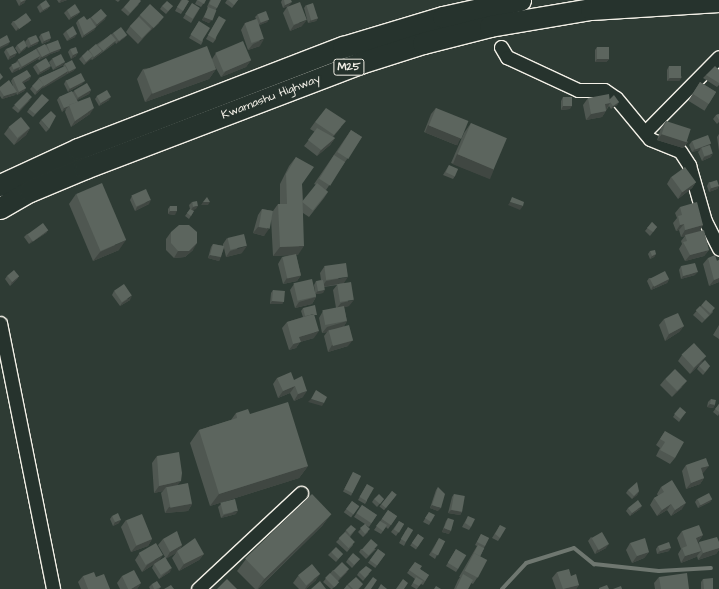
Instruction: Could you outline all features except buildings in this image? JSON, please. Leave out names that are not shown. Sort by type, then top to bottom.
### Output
[{"type":"main road","name":"Kwamashu Highway","points":[[0,185],[78,149],[349,45],[443,17],[520,0]]},
{"type":"main road","name":"Kwamashu Highway","points":[[0,208],[30,191],[86,168],[360,63],[423,43],[490,26],[591,9],[719,1]]},
{"type":"main road","points":[[78,149],[86,168]]},
{"type":"street","points":[[501,47],[508,57],[578,90],[604,90],[616,98],[645,132],[666,147],[680,151],[689,165],[705,221],[719,249]]},
{"type":"street","points":[[645,132],[719,57]]},
{"type":"street","points":[[0,323],[53,589]]},
{"type":"street","points":[[198,589],[301,493]]},
{"type":"waterway","points":[[502,589],[526,563],[574,548],[594,564],[659,571],[711,568]]}]
